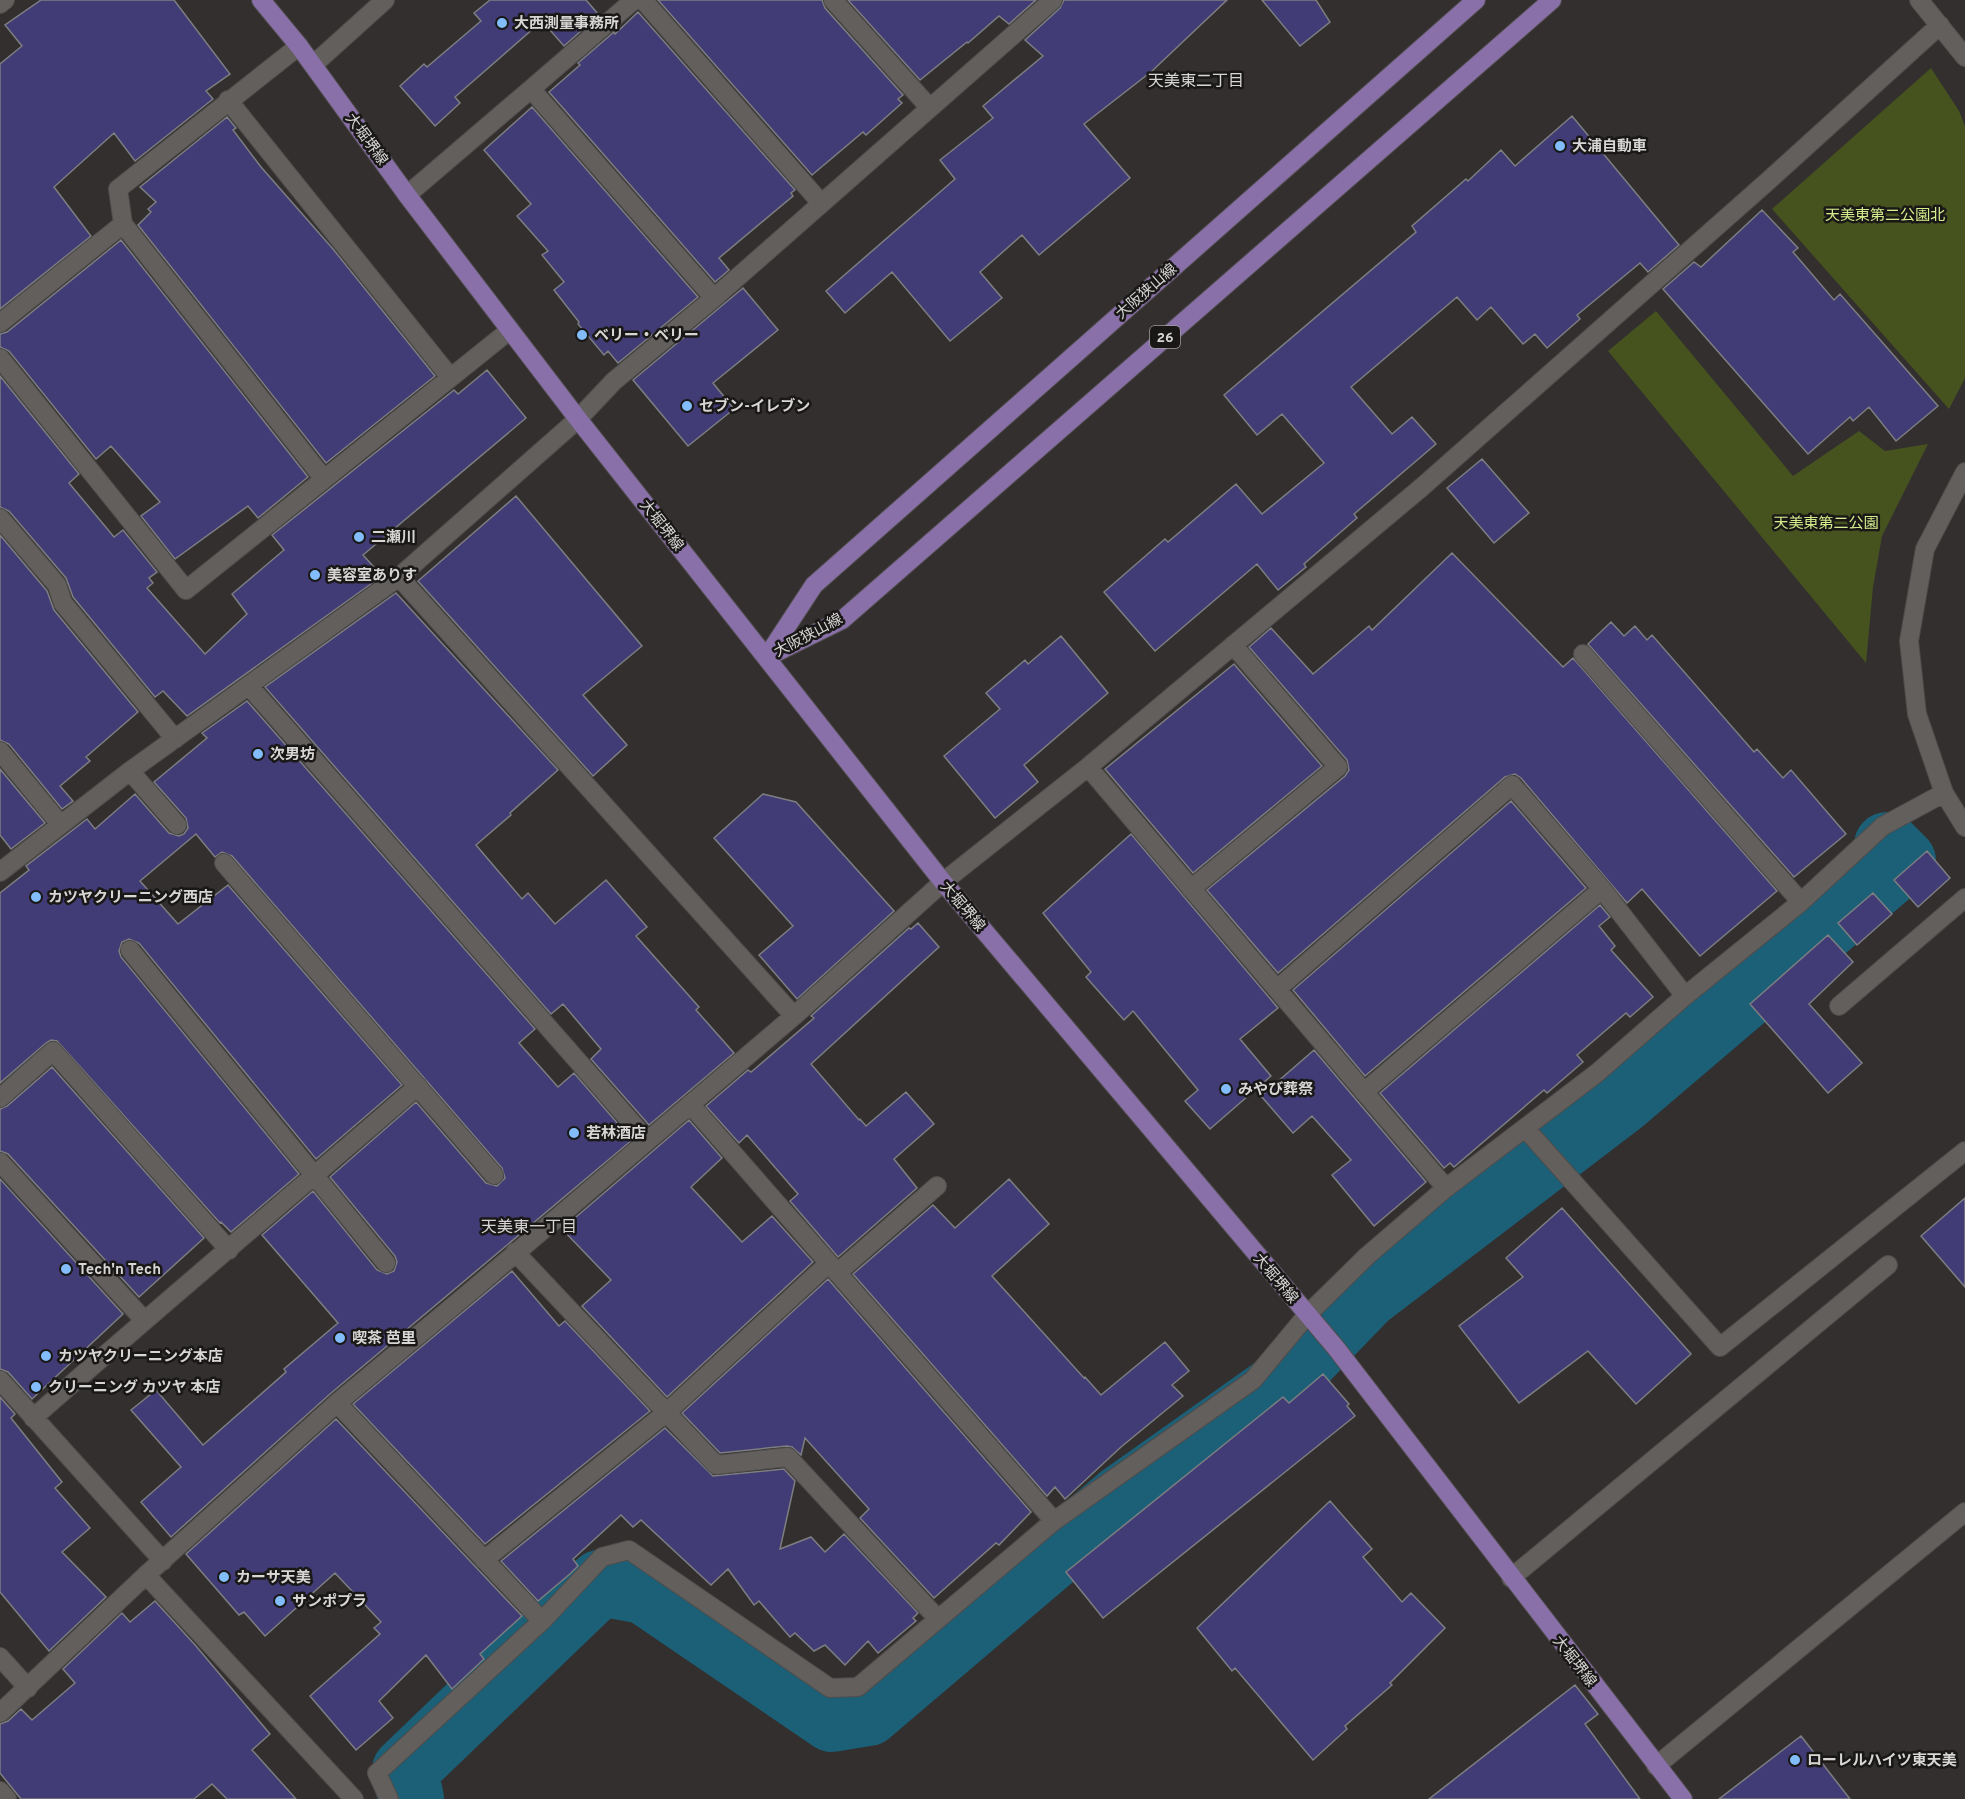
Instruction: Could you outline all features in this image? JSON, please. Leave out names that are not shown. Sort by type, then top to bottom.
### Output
[{"type":"main road","name":"大堀堺線","points":[[261,0],[299,46],[407,195],[578,419],[943,882],[1336,1348],[1680,1798]]},
{"type":"main road","name":"大阪狭山線","points":[[767,657],[814,585],[1476,0]]},
{"type":"main road","name":"大阪狭山線","points":[[767,657],[842,620],[1552,0]]},
{"type":"street","points":[[0,4],[5,0]]},
{"type":"street","points":[[313,65],[385,0]]},
{"type":"street","points":[[407,195],[633,0]]},
{"type":"street","points":[[643,0],[821,203]]},
{"type":"street","points":[[833,0],[929,107]]},
{"type":"street","points":[[1919,0],[1965,57]]},
{"type":"street","points":[[0,872],[130,771],[399,577],[578,419],[614,381],[714,298],[929,107],[1040,4]]},
{"type":"street","points":[[0,1713],[146,1575],[337,1403],[794,1016],[943,882],[1088,768],[1422,487],[1941,25]]},
{"type":"street","points":[[299,46],[117,189],[123,224],[324,479]]},
{"type":"street","points":[[531,89],[714,298]]},
{"type":"street","points":[[228,100],[450,377]]},
{"type":"street","points":[[0,323],[123,224]]},
{"type":"street","points":[[0,358],[186,590],[510,330]]},
{"type":"street","points":[[1965,472],[1924,549],[1909,641],[1917,714],[1944,793],[1965,827]]},
{"type":"street","points":[[0,518],[57,585],[63,603],[175,739]]},
{"type":"street","points":[[399,577],[794,1016]]},
{"type":"street","points":[[1191,889],[1338,767],[1233,645]]},
{"type":"street","points":[[1583,654],[1801,902]]},
{"type":"street","points":[[249,687],[647,1140]]},
{"type":"street","points":[[0,751],[60,824]]},
{"type":"street","points":[[1088,768],[1446,1188]]},
{"type":"street","points":[[130,771],[177,825]]},
{"type":"street","points":[[1277,989],[1512,785],[1602,889],[1685,996]]},
{"type":"street","points":[[389,1799],[377,1773],[542,1621],[602,1557],[629,1550],[830,1688],[858,1687],[1054,1521],[1253,1380],[1313,1321],[1367,1256],[1446,1188],[1597,1074],[1685,996],[1801,902],[1883,826],[1944,793]]},
{"type":"street","points":[[224,863],[494,1175]]},
{"type":"street","points":[[1364,1092],[1602,889]]},
{"type":"street","points":[[1839,1006],[1965,898]]},
{"type":"street","points":[[130,950],[386,1263]]},
{"type":"street","points":[[0,1098],[53,1051],[229,1250]]},
{"type":"street","points":[[33,1418],[418,1086]]},
{"type":"street","points":[[690,1104],[1054,1521]]},
{"type":"street","points":[[1526,1128],[1720,1347],[1965,1151]]},
{"type":"street","points":[[0,1162],[144,1320]]},
{"type":"street","points":[[484,1560],[666,1412],[833,1268],[937,1186]]},
{"type":"street","points":[[515,1252],[716,1466],[788,1457],[938,1619]]},
{"type":"street","points":[[1510,1578],[1888,1265]]},
{"type":"street","points":[[0,1380],[163,1561]]},
{"type":"street","points":[[337,1403],[542,1621]]},
{"type":"street","points":[[1656,1766],[1965,1512]]},
{"type":"street","points":[[146,1575],[354,1799]]},
{"type":"street","points":[[0,1657],[28,1688]]},
{"type":"street","points":[[0,1791],[7,1799]]},
{"type":"green space","name":"天美東第二公園北","points":[[1931,68],[1959,111],[1965,126],[1965,378],[1949,409],[1772,209]]},
{"type":"green space","name":"天美東第二公園","points":[[1656,311],[1793,476],[1859,431],[1885,451],[1928,444],[1882,536],[1873,587],[1866,663],[1608,351]]},
{"type":"building","points":[[41,0],[174,0],[230,74],[206,91],[213,99],[135,161],[114,133],[54,187],[91,236],[0,309],[0,64],[22,46],[5,25]]},
{"type":"building","points":[[490,0],[586,0],[599,15],[564,46],[542,21],[455,97],[460,103],[435,126],[400,86],[424,64],[427,67],[481,21],[474,13]]},
{"type":"building","points":[[658,0],[822,0],[825,8],[903,95],[898,99],[902,103],[866,135],[863,132],[812,175]]},
{"type":"building","points":[[848,0],[1036,0],[1009,24],[999,16],[920,80]]},
{"type":"building","points":[[1064,0],[1227,0],[1152,71],[1084,124],[1130,178],[1039,255],[1022,235],[980,272],[1002,298],[950,341],[892,272],[845,313],[826,291],[955,179],[940,160],[993,118],[983,106],[1043,56],[1025,40],[1060,8]]},
{"type":"building","points":[[1262,0],[1316,0],[1330,22],[1300,46]]},
{"type":"building","points":[[638,12],[795,190],[791,193],[793,196],[719,258],[729,270],[715,282],[549,92],[580,65],[578,63],[614,32],[615,34]]},
{"type":"building","points":[[532,107],[698,297],[618,363],[608,351],[604,355],[554,290],[564,282],[542,255],[548,251],[517,216],[531,204],[484,150]]},
{"type":"building","points":[[1572,116],[1679,245],[1648,272],[1640,263],[1577,315],[1580,319],[1547,348],[1535,334],[1523,344],[1491,307],[1477,320],[1457,297],[1351,387],[1392,434],[1412,417],[1436,444],[1354,514],[1357,518],[1304,564],[1306,567],[1278,590],[1257,564],[1155,651],[1104,592],[1165,539],[1168,542],[1236,484],[1262,514],[1324,463],[1282,414],[1257,435],[1224,395],[1416,232],[1412,226],[1466,179],[1468,181],[1501,150],[1515,166]]},
{"type":"building","points":[[227,117],[236,128],[233,130],[261,167],[333,249],[435,376],[326,463],[138,225],[151,212],[148,209],[156,202],[140,187]]},
{"type":"building","points":[[1762,210],[1798,248],[1793,252],[1834,300],[1840,294],[1938,406],[1896,441],[1869,407],[1853,421],[1850,417],[1808,454],[1663,289],[1694,262],[1701,267]]},
{"type":"building","points":[[121,240],[308,477],[258,518],[248,506],[175,559],[141,516],[160,502],[111,446],[96,459],[9,351],[0,347],[0,334],[7,332]]},
{"type":"building","points":[[743,288],[778,330],[713,383],[734,409],[688,446],[633,380]]},
{"type":"building","points":[[487,370],[526,418],[363,555],[382,576],[187,716],[163,691],[155,697],[73,597],[66,578],[9,511],[0,507],[0,376],[79,474],[69,483],[114,537],[123,530],[157,572],[149,578],[153,583],[147,588],[205,654],[247,614],[232,594],[284,550],[272,535],[454,390],[458,394]]},
{"type":"building","points":[[1482,459],[1529,513],[1494,543],[1447,488]]},
{"type":"building","points":[[516,496],[642,646],[583,695],[627,745],[593,776],[418,581]]},
{"type":"building","points":[[0,535],[47,591],[54,610],[138,712],[86,757],[90,761],[60,786],[73,801],[62,809],[9,744],[0,740]]},
{"type":"building","points":[[1452,553],[1563,667],[1573,658],[1777,891],[1700,956],[1642,889],[1627,903],[1521,778],[1515,774],[1505,777],[1278,973],[1207,890],[1345,776],[1349,770],[1347,760],[1249,647],[1271,628],[1313,674],[1369,626],[1372,630]]},
{"type":"building","points":[[396,593],[558,770],[476,845],[522,899],[528,893],[555,924],[606,880],[647,927],[636,936],[699,1007],[696,1010],[734,1053],[649,1125],[591,1059],[601,1049],[563,1004],[551,1014],[265,687]]},
{"type":"building","points":[[1611,622],[1624,636],[1635,626],[1647,640],[1652,635],[1754,752],[1757,749],[1783,778],[1791,770],[1846,834],[1794,877],[1588,644]]},
{"type":"building","points":[[1061,636],[1108,693],[1024,765],[1038,782],[995,818],[944,756],[1000,709],[986,693],[1025,660],[1028,664]]},
{"type":"building","points":[[1234,664],[1322,766],[1193,873],[1105,769]]},
{"type":"building","points":[[247,701],[535,1029],[519,1043],[558,1087],[574,1073],[632,1140],[330,1394],[171,1537],[141,1502],[181,1467],[131,1410],[156,1390],[203,1445],[286,1372],[284,1369],[338,1323],[262,1235],[313,1191],[377,1270],[387,1274],[394,1271],[397,1262],[395,1256],[330,1177],[416,1102],[486,1183],[497,1186],[505,1178],[502,1168],[232,856],[222,852],[215,857],[196,834],[140,881],[178,924],[228,885],[402,1085],[316,1159],[139,943],[129,939],[122,942],[119,951],[121,957],[299,1174],[231,1232],[220,1223],[57,1041],[51,1040],[46,1043],[0,1083],[0,893],[29,870],[26,866],[87,819],[95,829],[135,794],[169,833],[179,836],[184,834],[188,828],[186,818],[154,782],[207,738],[202,733]]},
{"type":"building","points":[[0,769],[45,823],[11,849],[0,835]]},
{"type":"building","points":[[763,794],[796,802],[894,911],[797,999],[759,955],[793,926],[714,838]]},
{"type":"building","points":[[1511,801],[1586,888],[1365,1076],[1293,990]]},
{"type":"building","points":[[1131,834],[1278,1008],[1240,1039],[1271,1076],[1210,1129],[1185,1101],[1198,1090],[1133,1011],[1124,1020],[1086,977],[1091,972],[1043,913]]},
{"type":"building","points":[[1927,851],[1950,878],[1918,907],[1894,880]]},
{"type":"building","points":[[1873,893],[1892,914],[1857,945],[1838,923]]},
{"type":"building","points":[[1600,905],[1610,917],[1599,926],[1615,946],[1611,950],[1653,997],[1630,1017],[1626,1013],[1577,1055],[1583,1062],[1547,1093],[1544,1090],[1454,1167],[1450,1163],[1444,1168],[1380,1093]]},
{"type":"building","points":[[918,923],[939,947],[811,1064],[866,1126],[906,1092],[934,1124],[894,1159],[917,1188],[838,1257],[790,1201],[798,1194],[747,1135],[739,1143],[706,1106],[748,1070],[751,1072],[814,1018],[811,1016],[909,928],[911,929]]},
{"type":"building","points":[[1828,935],[1853,962],[1809,1004],[1862,1063],[1828,1093],[1750,1004]]},
{"type":"building","points":[[1314,1050],[1426,1182],[1374,1226],[1332,1175],[1351,1160],[1312,1116],[1293,1133],[1261,1096]]},
{"type":"building","points":[[52,1067],[204,1238],[139,1297],[8,1154],[0,1151],[0,1109],[7,1106]]},
{"type":"building","points":[[689,1120],[722,1158],[691,1187],[742,1242],[772,1216],[813,1262],[667,1397],[582,1306],[611,1280],[562,1229]]},
{"type":"building","points":[[0,1179],[123,1314],[32,1399],[8,1372],[0,1369]]},
{"type":"building","points":[[1009,1179],[1049,1224],[992,1276],[1084,1378],[1101,1395],[1165,1342],[1189,1371],[1172,1385],[1183,1396],[1121,1447],[1065,1499],[1055,1487],[1047,1496],[853,1274],[933,1205],[955,1228]]},
{"type":"building","points":[[1965,1198],[1965,1287],[1921,1236]]},
{"type":"building","points":[[1562,1208],[1691,1354],[1636,1404],[1588,1351],[1519,1403],[1459,1326],[1523,1277],[1506,1258]]},
{"type":"building","points":[[512,1271],[559,1326],[565,1321],[650,1411],[485,1544],[353,1404]]},
{"type":"building","points":[[828,1279],[1031,1512],[999,1545],[996,1543],[934,1598],[860,1518],[869,1509],[805,1438],[801,1455],[792,1447],[787,1446],[720,1453],[682,1413]]},
{"type":"building","points":[[1323,1374],[1349,1404],[1347,1406],[1355,1416],[1103,1618],[1066,1572],[1283,1397],[1289,1403]]},
{"type":"building","points":[[0,1397],[15,1414],[11,1418],[62,1482],[55,1488],[90,1528],[62,1552],[106,1597],[49,1651],[0,1592]]},
{"type":"building","points":[[336,1419],[522,1616],[480,1654],[484,1659],[452,1689],[426,1655],[379,1701],[393,1718],[356,1750],[310,1696],[380,1634],[374,1628],[381,1622],[335,1573],[265,1636],[244,1612],[239,1615],[186,1554]]},
{"type":"building","points":[[665,1428],[713,1476],[784,1469],[795,1481],[780,1549],[811,1537],[825,1552],[844,1534],[918,1613],[913,1618],[916,1621],[878,1653],[868,1641],[845,1665],[825,1645],[814,1651],[795,1633],[790,1637],[759,1601],[754,1605],[728,1569],[711,1585],[641,1520],[633,1527],[621,1515],[573,1559],[578,1566],[538,1601],[501,1561]]},
{"type":"building","points":[[1330,1501],[1372,1549],[1363,1557],[1402,1602],[1411,1593],[1445,1628],[1390,1683],[1392,1685],[1345,1726],[1347,1729],[1313,1760],[1235,1668],[1232,1671],[1197,1628]]},
{"type":"building","points":[[155,1601],[270,1734],[252,1750],[296,1799],[227,1799],[212,1784],[194,1799],[21,1799],[0,1773],[0,1724],[8,1721],[21,1709],[32,1720],[75,1683],[63,1669],[122,1613],[130,1622]]},
{"type":"building","points":[[1575,1685],[1598,1714],[1585,1724],[1640,1799],[1429,1799]]},
{"type":"building","name":"ローレルハイツ東天美","points":[[1801,1736],[1850,1799],[1719,1799]]},
{"type":"waterway","points":[[411,1799],[405,1770],[600,1583],[644,1591],[832,1719],[868,1713],[1121,1498],[1279,1386],[1366,1296],[1623,1100],[1903,861],[1887,845]]},
{"type":"place","name":"大西測量事務所","points":[[502,23]]},
{"type":"place","name":"大浦自動車","points":[[1560,146]]},
{"type":"place","name":"ベリー・ベリー","points":[[582,335]]},
{"type":"place","name":"セブン-イレブン","points":[[687,406]]},
{"type":"place","name":"二瀬川","points":[[359,537]]},
{"type":"place","name":"美容室ありす","points":[[315,575]]},
{"type":"place","name":"次男坊","points":[[258,754]]},
{"type":"place","name":"カツヤクリーニング西店","points":[[36,897]]},
{"type":"place","name":"みやび葬祭","points":[[1226,1089]]},
{"type":"place","name":"若林酒店","points":[[574,1133]]},
{"type":"place","name":"Tech'n Tech","points":[[66,1269]]},
{"type":"place","name":"喫茶 芭里","points":[[340,1338]]},
{"type":"place","name":"カツヤクリーニング本店","points":[[46,1356]]},
{"type":"place","name":"クリーニング カツヤ 本店","points":[[36,1387]]},
{"type":"place","name":"カーサ天美","points":[[224,1577]]},
{"type":"place","name":"サンポプラ","points":[[280,1601]]},
{"type":"place","name":"ローレルハイツ東天美","points":[[1795,1760]]},
{"type":"district","name":"天美東二丁目","points":[[1196,80]]},
{"type":"district","name":"天美東一丁目","points":[[529,1226]]}]
